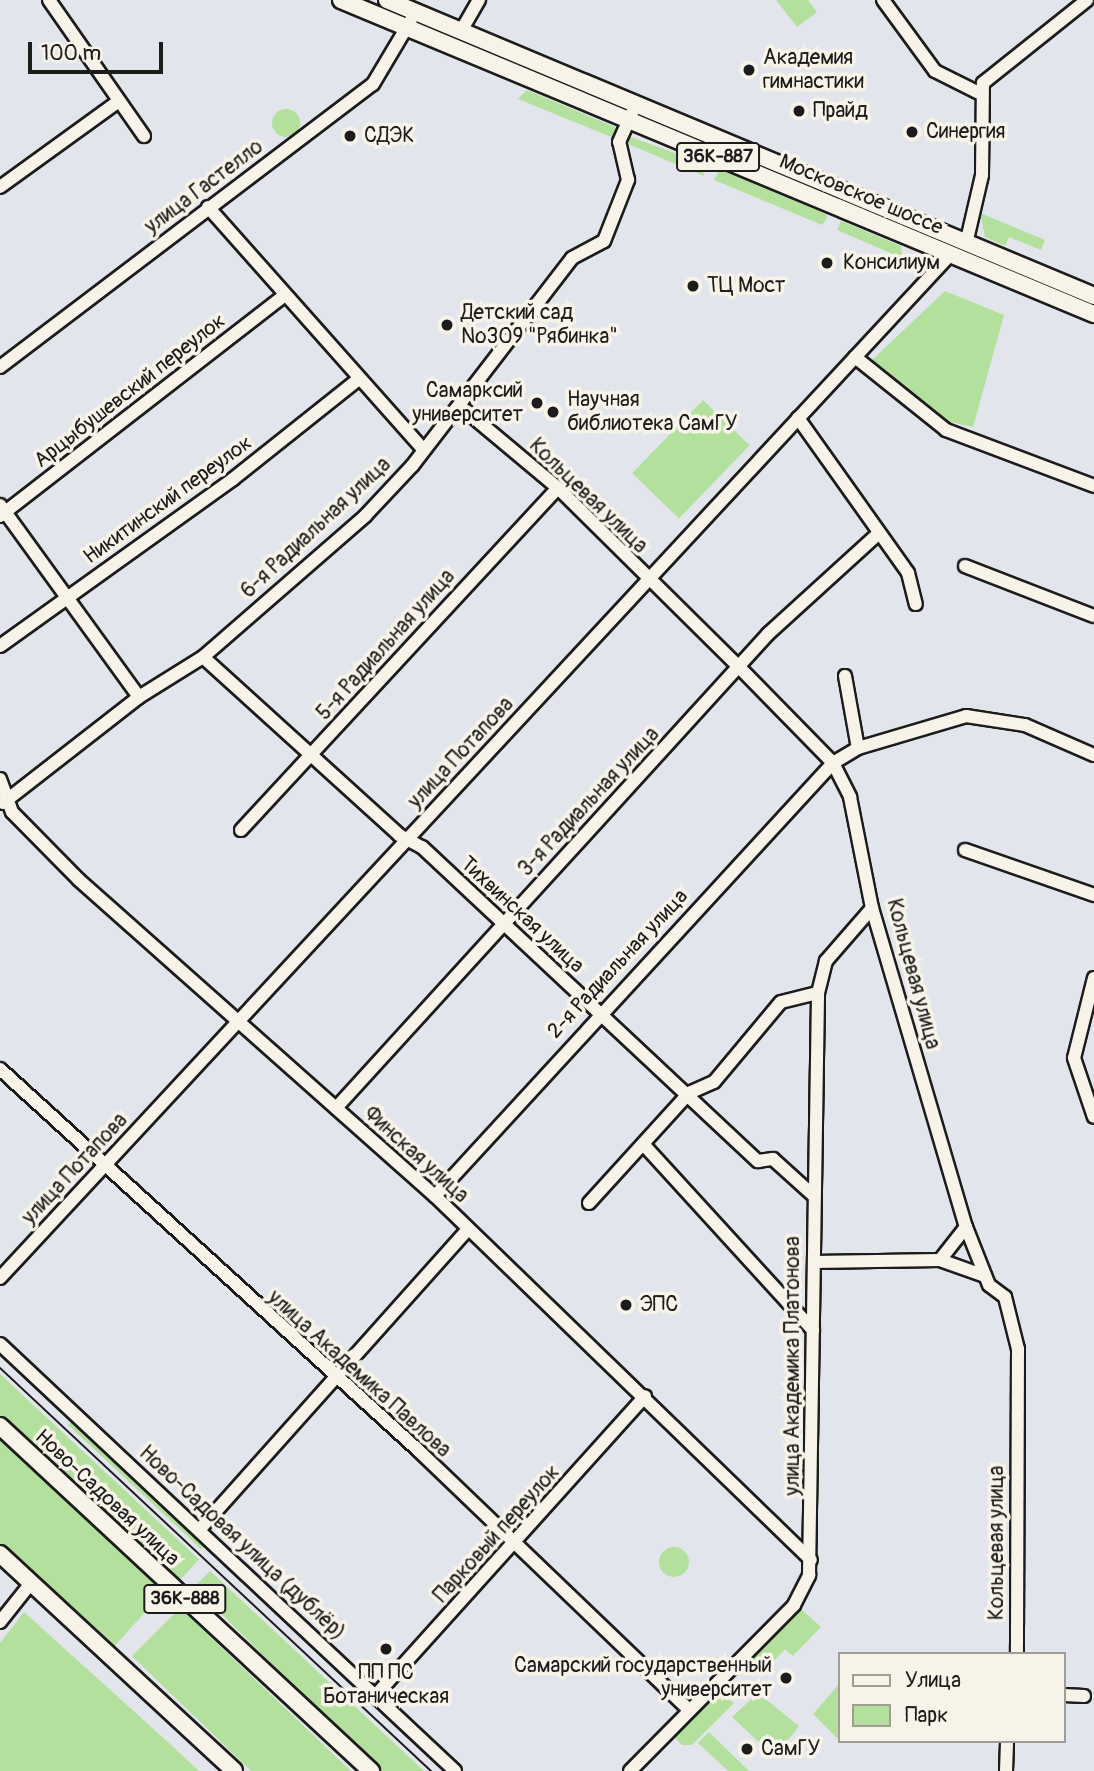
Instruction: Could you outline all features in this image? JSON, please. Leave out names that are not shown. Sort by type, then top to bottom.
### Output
[{"type":"main road","name":"Московское шоссе","points":[[341,0],[409,24],[630,117],[1094,305]]},
{"type":"main road","name":"Московское шоссе","points":[[363,0],[409,24]]},
{"type":"main road","name":"Московское шоссе","points":[[387,0],[957,249],[1094,314]]},
{"type":"main road","name":"Московское шоссе","points":[[957,249],[1094,296]]},
{"type":"main road","name":"Ново-Садовая улица","points":[[0,1426],[371,1771]]},
{"type":"main road","points":[[0,1554],[234,1771]]},
{"type":"street","points":[[49,0],[144,136]]},
{"type":"street","points":[[461,31],[479,0]]},
{"type":"street","points":[[883,0],[935,71],[979,93]]},
{"type":"street","points":[[979,93],[1087,0]]},
{"type":"street","name":"улица Гастелло","points":[[0,367],[373,84],[409,24]]},
{"type":"street","points":[[957,249],[982,175],[979,93]]},
{"type":"street","points":[[0,187],[119,101]]},
{"type":"street","name":"6-я Радиальная улица","points":[[3,803],[139,697],[203,657],[365,516],[461,407],[572,258],[604,241],[628,180],[619,142],[630,117]]},
{"type":"street","points":[[208,207],[356,381],[424,450]]},
{"type":"street","name":"улица Потапова","points":[[0,1278],[957,249]]},
{"type":"street","name":"Арцыбушевский переулок","points":[[2,511],[284,296]]},
{"type":"street","points":[[855,357],[946,430],[1094,486]]},
{"type":"street","name":"Никитинский переулок","points":[[0,646],[356,381]]},
{"type":"street","name":"Кольцевая улица","points":[[461,407],[558,488],[647,580],[740,668],[833,763],[850,797],[872,908],[966,1227],[985,1276],[1005,1297],[1018,1349],[1017,1652]]},
{"type":"street","points":[[798,418],[908,573],[916,604]]},
{"type":"street","name":"5-я Радиальная улица","points":[[241,830],[558,488]]},
{"type":"street","points":[[2,511],[139,697]]},
{"type":"street","name":"3-я Радиальная улица","points":[[336,1108],[503,923],[740,668],[768,634],[879,533]]},
{"type":"street","points":[[965,566],[1094,616]]},
{"type":"street","name":"Тихвинская улица","points":[[203,657],[503,923],[598,1013],[689,1093],[758,1161],[773,1159],[814,1196]]},
{"type":"street","points":[[845,676],[858,748]]},
{"type":"street","name":"2-я Радиальная улица","points":[[435,1196],[598,1013],[833,763],[858,748],[946,720],[986,716],[1094,755]]},
{"type":"street","name":"Финская улица","points":[[0,779],[3,803],[79,880],[241,1019],[435,1196],[645,1396],[811,1560]]},
{"type":"street","points":[[965,850],[1094,895]]},
{"type":"street","name":"улица Академика Платонова","points":[[631,1771],[794,1605],[811,1560],[818,993],[826,961],[872,908]]},
{"type":"street","points":[[1094,978],[1074,1058],[1094,1117]]},
{"type":"street","points":[[589,1203],[689,1093],[714,1082],[781,1002],[818,993]]},
{"type":"street","name":"улица Академика Павлова","points":[[0,1069],[515,1545],[689,1710]]},
{"type":"street","points":[[644,1145],[813,1330]]},
{"type":"street","points":[[940,1260],[966,1227]]},
{"type":"street","points":[[200,1528],[468,1229]]},
{"type":"street","points":[[814,1262],[940,1260],[985,1276]]},
{"type":"street","name":"Ново-Садовая улица (дублёр)","points":[[0,1344],[200,1528],[455,1771]]},
{"type":"street","name":"Парковый переулок","points":[[376,1695],[515,1545],[645,1396]]},
{"type":"street","points":[[0,1622],[31,1583]]},
{"type":"street","points":[[1066,1695],[1084,1696]]},
{"type":"street","points":[[1006,1771],[1007,1743]]},
{"type":"green space","points":[[776,0],[808,0],[817,12],[797,27]]},
{"type":"green space","points":[[527,90],[615,127],[616,139],[518,99]]},
{"type":"green space","points":[[286,109],[296,113],[300,123],[296,133],[286,137],[276,133],[272,123],[276,113]]},
{"type":"green space","points":[[631,137],[702,163],[704,176],[628,144]]},
{"type":"green space","points":[[720,169],[826,214],[827,218],[822,225],[714,180]]},
{"type":"green space","points":[[980,213],[1045,240],[1041,250],[1009,237],[1005,246],[985,237]]},
{"type":"green space","points":[[841,221],[901,246],[902,258],[837,230]]},
{"type":"green space","points":[[945,291],[1004,315],[973,427],[945,421],[872,360]]},
{"type":"green space","points":[[703,400],[750,445],[679,519],[632,473]]},
{"type":"green space","points":[[0,1374],[199,1560],[171,1589],[0,1430]]},
{"type":"green space","points":[[73,1420],[206,1544],[201,1549],[68,1425]]},
{"type":"green space","points":[[0,1440],[163,1592],[113,1648],[0,1544]]},
{"type":"green space","points":[[674,1547],[684,1552],[689,1562],[684,1572],[674,1577],[664,1572],[659,1562],[664,1552]]},
{"type":"green space","points":[[210,1571],[424,1771],[380,1771],[194,1587]]},
{"type":"green space","points":[[180,1608],[351,1771],[251,1771],[132,1656]]},
{"type":"green space","points":[[800,1608],[821,1627],[793,1656],[785,1649],[764,1672],[758,1667],[751,1675],[743,1668]]},
{"type":"green space","points":[[24,1612],[199,1771],[0,1771],[0,1643]]},
{"type":"green space","points":[[838,1685],[838,1739],[813,1714]]},
{"type":"green space","points":[[720,1689],[734,1703],[692,1745],[682,1745],[673,1736]]},
{"type":"green space","points":[[758,1693],[799,1726],[775,1757],[732,1717]]},
{"type":"green space","points":[[709,1732],[749,1771],[728,1771],[698,1743]]},
{"type":"tram line","points":[[0,1368],[431,1771]]},
{"type":"place","name":"Академия гимнастики","points":[[749,70]]},
{"type":"place","name":"Прайд","points":[[799,111]]},
{"type":"place","name":"Синергия","points":[[912,132]]},
{"type":"place","name":"СДЭК","points":[[350,136]]},
{"type":"place","name":"Консилиум","points":[[827,263]]},
{"type":"place","name":"ТЦ Мост","points":[[693,286]]},
{"type":"place","name":"Детский сад №309 \"Рябинка\"","points":[[447,325]]},
{"type":"place","name":"Самарксий университет","points":[[537,403]]},
{"type":"place","name":"Научная библиотека СамГУ","points":[[553,412]]},
{"type":"place","name":"ЭПС","points":[[626,1305]]},
{"type":"place","name":"ПП ПС Ботаническая","points":[[386,1649]]},
{"type":"place","name":"Самарский государственный университет","points":[[786,1678]]},
{"type":"place","name":"СамГУ","points":[[747,1749]]}]
